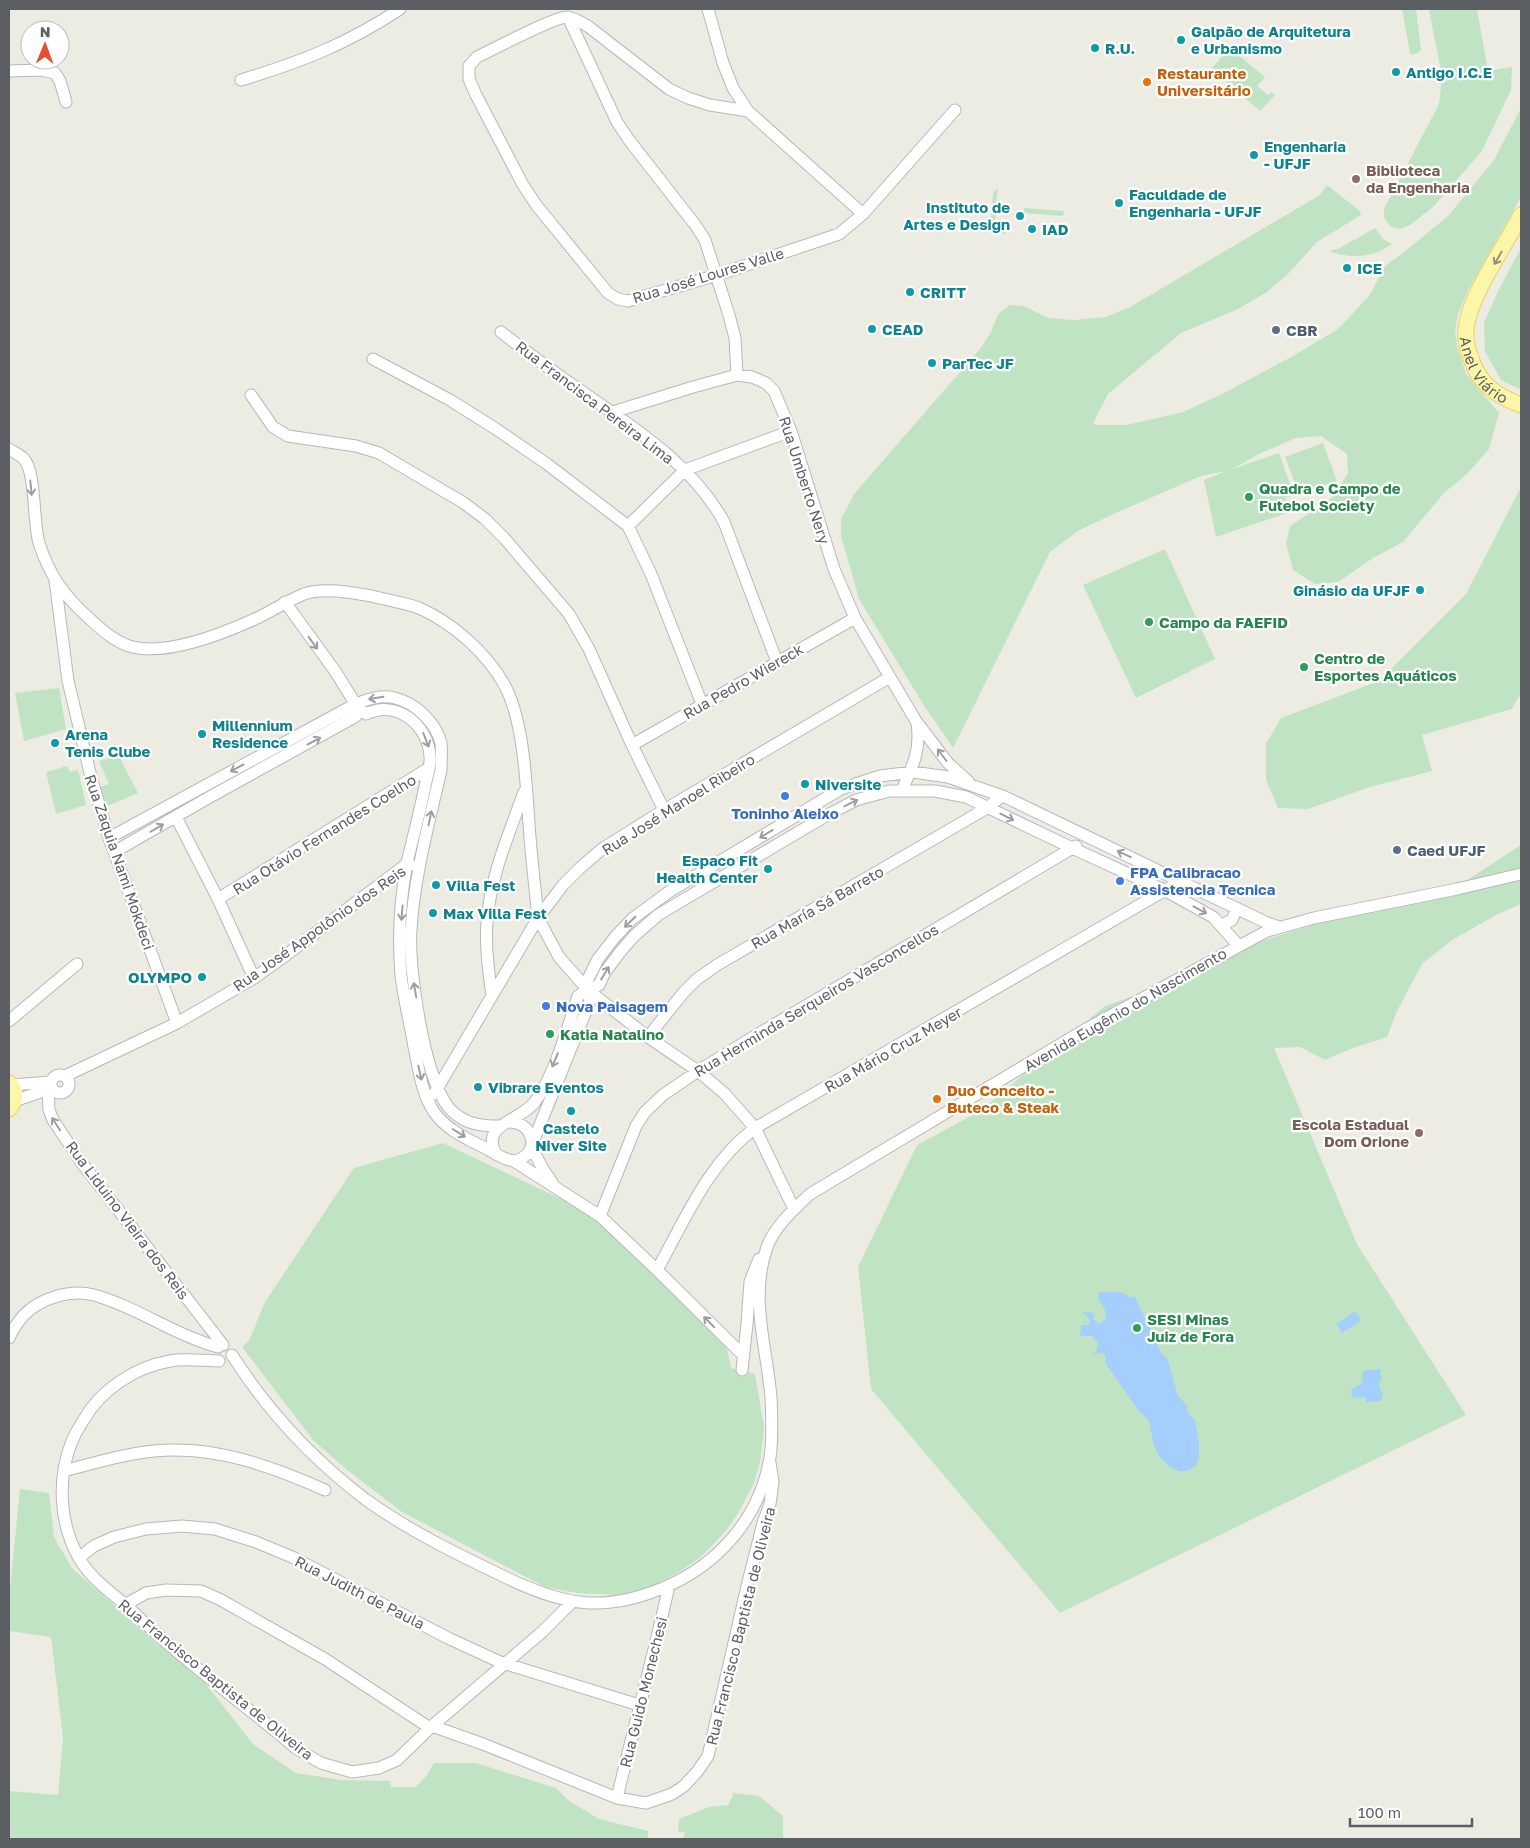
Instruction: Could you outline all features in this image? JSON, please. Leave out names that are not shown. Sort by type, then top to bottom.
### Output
[{"type":"main road","name":"Anel Viário","points":[[1521,215],[1474,302],[1466,329],[1468,352],[1475,371],[1494,392],[1507,400],[1521,405]]},
{"type":"main road","points":[[10,1084],[15,1093],[11,1105]]},
{"type":"street","points":[[241,80],[323,52],[346,41],[386,13],[400,9]]},
{"type":"street","points":[[708,9],[723,63],[733,88],[748,110],[862,214]]},
{"type":"street","points":[[568,17],[589,27],[669,89],[710,105],[748,110]]},
{"type":"street","points":[[568,17],[617,122],[705,240],[735,338],[737,375]]},
{"type":"street","name":"Rua José Loures Valle","points":[[568,17],[553,21],[477,58],[469,66],[469,79],[523,185],[537,206],[598,282],[608,293],[618,299],[643,298],[839,234],[862,214],[955,110]]},
{"type":"street","points":[[9,72],[41,70],[54,73],[60,81],[66,102]]},
{"type":"street","name":"Rua Francisca Pereira Lima","points":[[500,332],[556,374],[613,412],[685,470],[714,504],[724,522],[777,662]]},
{"type":"street","points":[[373,359],[450,400],[496,429],[547,464],[628,526],[651,574],[702,704]]},
{"type":"street","name":"Rua Umberto Nery","points":[[613,412],[737,375],[752,377],[766,383],[774,391],[791,431],[834,569],[855,618],[916,721],[948,763],[972,785]]},
{"type":"street","points":[[251,396],[273,427],[288,436],[356,446],[379,453],[464,503],[485,519],[570,614],[664,810]]},
{"type":"street","points":[[628,526],[685,470],[791,431]]},
{"type":"street","points":[[9,449],[28,465],[36,529],[44,557],[54,580],[80,610],[114,639],[128,646],[146,648],[169,646],[204,638],[257,618],[307,593],[329,591],[386,599],[417,607],[438,618],[461,634],[496,672],[505,687],[513,708],[520,737],[526,786],[538,918],[559,957],[588,990],[648,1037],[698,1071],[724,1093],[755,1128],[794,1209]]},
{"type":"street","name":"Rua Zaquia Nami Mokdeci","points":[[54,580],[68,681],[91,778],[109,838],[176,1023]]},
{"type":"street","points":[[286,602],[358,708],[366,714],[373,710],[384,709],[402,713],[421,728],[426,737],[430,758],[429,768],[407,864],[402,905],[405,953]]},
{"type":"street","name":"Rua Pedro Wiereck","points":[[632,745],[855,618]]},
{"type":"street","name":"Rua José Manoel Ribeiro","points":[[429,1102],[538,918],[563,885],[580,868],[602,849],[664,810],[890,677]]},
{"type":"street","points":[[114,852],[230,785],[351,720],[356,716],[361,702],[390,697],[397,698],[418,710],[430,721],[441,743],[441,770],[420,866],[402,978],[414,1019],[438,1089],[444,1101],[463,1120],[474,1124],[499,1126],[523,1114],[534,1104],[590,1000],[587,981],[598,959],[632,919],[670,891],[816,803],[841,789],[874,777],[910,772],[948,777],[1002,796],[1279,927]]},
{"type":"street","points":[[109,838],[350,707],[358,708]]},
{"type":"street","name":"Rua Umberto Nery","points":[[902,790],[916,755],[919,738],[916,721]]},
{"type":"street","name":"Rua Otávio Fernandes Coelho","points":[[218,899],[429,768]]},
{"type":"street","points":[[492,995],[486,946],[488,911],[498,869],[526,786]]},
{"type":"street","points":[[588,990],[599,984],[616,958],[634,936],[658,915],[856,800],[889,791],[902,790],[935,791],[966,797],[1166,891],[1219,923],[1238,945]]},
{"type":"street","name":"Rua María Sá Barreto","points":[[648,1037],[683,993],[698,979],[718,965],[987,808],[1002,796]]},
{"type":"street","points":[[816,803],[824,817]]},
{"type":"street","points":[[176,817],[218,899],[254,978]]},
{"type":"street","name":"Rua Herminda Serqueiros Vasconcellos","points":[[600,1216],[636,1126],[646,1112],[663,1095],[698,1071],[1089,837]]},
{"type":"street","points":[[741,848],[748,861]]},
{"type":"street","name":"Rua José Appolônio dos Reis","points":[[50,1087],[56,1076],[67,1080],[87,1067],[176,1023],[254,978],[407,864],[420,866]]},
{"type":"street","name":"Avenida Eugênio do Nascimento","points":[[222,1355],[243,1372],[300,1441],[327,1467],[366,1499],[451,1551],[524,1586],[555,1598],[572,1602],[584,1604],[618,1601],[652,1593],[681,1581],[709,1562],[739,1532],[760,1493],[770,1458],[771,1434],[770,1397],[758,1293],[762,1268],[768,1245],[782,1223],[810,1194],[884,1148],[1086,1029],[1266,930],[1314,918],[1521,875]]},
{"type":"street","name":"Rua Mário Cruz Meyer","points":[[658,1270],[703,1187],[730,1150],[755,1128],[1181,881]]},
{"type":"street","points":[[670,891],[678,903]]},
{"type":"street","points":[[1219,923],[1221,911],[1235,907]]},
{"type":"street","points":[[9,1021],[77,964]]},
{"type":"street","points":[[414,1019],[421,1079],[429,1102],[443,1123],[502,1159],[514,1161],[600,1216],[658,1270],[744,1356]]},
{"type":"street","points":[[514,1161],[525,1156],[531,1144],[567,1044]]},
{"type":"street","points":[[10,1084],[50,1087]]},
{"type":"street","points":[[11,1105],[50,1087]]},
{"type":"street","name":"Rua Liduino Vieira dos Reis","points":[[50,1087],[49,1110],[53,1120],[222,1355]]},
{"type":"street","points":[[510,1122],[517,1122],[528,1129],[531,1144],[543,1170],[558,1189]]},
{"type":"street","points":[[497,1155],[492,1144],[495,1131],[499,1126]]},
{"type":"street","name":"Avenida Eugênio do Nascimento","points":[[763,1345],[764,1294],[769,1267],[776,1246],[788,1225],[794,1209]]},
{"type":"street","points":[[742,1370],[750,1282],[756,1264],[768,1245]]},
{"type":"street","points":[[9,1338],[23,1316],[44,1301],[68,1294],[92,1295],[122,1305],[222,1355]]},
{"type":"street","name":"Rua Francisco Baptista de Oliveira","points":[[222,1355],[171,1361],[145,1368],[123,1379],[103,1394],[86,1415],[72,1441],[64,1471],[62,1511],[67,1533],[79,1558],[94,1579],[125,1605],[138,1619],[297,1749],[321,1763],[352,1772],[379,1768],[397,1760],[431,1727],[484,1744],[617,1798],[646,1804],[672,1794],[684,1786],[708,1756],[748,1582],[770,1504],[774,1482],[770,1458]]},
{"type":"street","points":[[64,1471],[127,1455],[154,1451],[184,1450],[216,1453],[258,1463],[292,1475],[325,1490]]},
{"type":"street","name":"Rua Judith de Paula","points":[[79,1558],[94,1546],[114,1537],[146,1529],[182,1526],[216,1529],[256,1542],[292,1557],[448,1638],[505,1663],[639,1706]]},
{"type":"street","name":"Rua Guido Monechesi","points":[[617,1798],[669,1586]]},
{"type":"street","points":[[125,1605],[146,1593],[166,1590],[201,1591],[221,1600],[325,1659],[431,1727],[542,1632],[572,1602]]},
{"type":"green space","points":[[1402,9],[1416,9],[1421,49],[1420,52],[1412,55],[1410,53]]},
{"type":"green space","points":[[1429,9],[1477,9],[1488,71],[1512,67],[1511,90],[1482,151],[1433,207],[1410,225],[1400,229],[1391,227],[1384,218],[1384,209],[1439,104],[1442,77]]},
{"type":"green space","points":[[1230,48],[1265,77],[1257,86],[1268,95],[1271,92],[1275,95],[1260,111],[1211,69]]},
{"type":"green space","points":[[1521,108],[1521,197],[1469,289],[1458,314],[1455,330],[1458,349],[1466,374],[1499,413],[1489,449],[1468,473],[1444,493],[1403,542],[1373,558],[1338,582],[1315,584],[1293,570],[1286,543],[1290,526],[1333,497],[1348,473],[1347,454],[1321,436],[1296,438],[1261,453],[1232,469],[1279,453],[1294,495],[1285,498],[1290,512],[1216,537],[1204,480],[1226,471],[1201,476],[1078,531],[1050,552],[953,748],[923,704],[859,599],[841,536],[841,519],[854,494],[980,349],[991,332],[998,314],[1010,305],[1023,306],[1049,318],[1074,320],[1106,317],[1130,307],[1320,195],[1327,185],[1360,211],[1361,215],[1317,242],[1287,275],[1267,292],[1238,309],[1181,333],[1108,394],[1093,423],[1096,425],[1127,425],[1183,412],[1224,393],[1293,356],[1338,329],[1369,296],[1386,265],[1449,215],[1494,160]]},
{"type":"green space","points":[[998,188],[996,206],[1008,207],[1008,213],[996,212],[995,228],[1006,229],[1006,234],[990,233],[993,193]]},
{"type":"green space","points":[[1024,208],[1064,211],[1063,216],[1023,213]]},
{"type":"green space","points":[[1375,228],[1384,240],[1392,244],[1385,249],[1361,256],[1337,254],[1329,251],[1338,249]]},
{"type":"green space","points":[[1521,248],[1521,390],[1501,380],[1485,352],[1484,323],[1498,291]]},
{"type":"green space","points":[[1323,443],[1337,481],[1299,494],[1285,457]]},
{"type":"green space","points":[[1521,487],[1521,693],[1512,709],[1422,735],[1432,771],[1370,787],[1308,809],[1278,808],[1266,780],[1266,744],[1281,718],[1379,681],[1466,594]]},
{"type":"green space","name":"Campo da FAEFID","points":[[1165,549],[1215,659],[1136,698],[1083,585]]},
{"type":"green space","points":[[59,688],[66,729],[24,741],[15,693]]},
{"type":"green space","points":[[119,756],[138,793],[105,807],[100,787],[109,784],[99,761]]},
{"type":"green space","points":[[67,766],[70,772],[78,770],[86,805],[56,814],[46,772]]},
{"type":"green space","name":"SESI Minas Juiz de Fora","points":[[1521,845],[1521,904],[1496,915],[1452,940],[1422,964],[1397,1011],[1387,1037],[1353,1048],[1325,1060],[1300,1047],[1274,1048],[1357,1244],[1466,1415],[1060,1613],[871,1389],[858,1267],[917,1145],[980,1111],[1105,1006],[1177,981],[1245,946],[1339,917],[1449,892]]},
{"type":"green space","points":[[443,1143],[593,1214],[726,1345],[731,1368],[755,1374],[764,1427],[760,1463],[754,1483],[740,1510],[726,1531],[701,1557],[679,1572],[647,1589],[617,1595],[577,1593],[545,1587],[402,1512],[347,1470],[313,1440],[242,1347],[249,1341],[265,1302],[354,1168]]},
{"type":"green space","points":[[20,1489],[49,1493],[54,1537],[72,1568],[160,1646],[195,1670],[253,1744],[296,1773],[341,1780],[390,1781],[391,1787],[415,1787],[427,1775],[434,1763],[476,1763],[556,1788],[568,1800],[599,1819],[648,1831],[648,1839],[9,1839],[9,1791],[58,1795],[63,1738],[51,1637],[9,1631],[9,1598]]},
{"type":"green space","points":[[734,1793],[759,1796],[783,1816],[783,1839],[683,1839],[685,1832],[678,1832],[679,1819],[709,1807],[728,1805]]},
{"type":"water","points":[[1099,1292],[1121,1292],[1130,1297],[1135,1297],[1161,1352],[1168,1360],[1177,1394],[1187,1406],[1188,1413],[1195,1420],[1199,1442],[1199,1456],[1196,1465],[1188,1471],[1178,1471],[1169,1466],[1159,1456],[1154,1446],[1149,1421],[1139,1411],[1105,1363],[1104,1353],[1093,1354],[1097,1350],[1098,1343],[1092,1336],[1080,1336],[1081,1325],[1089,1325],[1090,1321],[1086,1315],[1081,1313],[1090,1312],[1094,1314],[1094,1320],[1099,1324],[1106,1319],[1105,1310],[1098,1299]]},
{"type":"water","points":[[1355,1311],[1361,1320],[1342,1333],[1336,1324]]},
{"type":"water","points":[[1380,1369],[1382,1380],[1379,1382],[1380,1391],[1383,1391],[1381,1401],[1366,1402],[1366,1397],[1355,1398],[1352,1396],[1351,1390],[1362,1383],[1363,1371]]},
{"type":"place","name":"Galpão de Arquitetura e Urbanismo","points":[[1181,40]]},
{"type":"place","name":"R.U.","points":[[1095,48]]},
{"type":"place","name":"Antigo I.C.E","points":[[1396,72]]},
{"type":"place","name":"Restaurante Universitário","points":[[1147,82]]},
{"type":"place","name":"Engenharia - UFJF","points":[[1254,155]]},
{"type":"place","name":"Biblioteca da Engenharia","points":[[1356,179]]},
{"type":"place","name":"Faculdade de Engenharia - UFJF","points":[[1119,203]]},
{"type":"place","name":"Instituto de Artes e Design","points":[[1020,216]]},
{"type":"place","name":"IAD","points":[[1032,229]]},
{"type":"place","name":"ICE","points":[[1347,268]]},
{"type":"place","name":"CRITT","points":[[910,292]]},
{"type":"place","name":"CEAD","points":[[872,329]]},
{"type":"place","name":"CBR","points":[[1276,330]]},
{"type":"place","name":"ParTec JF","points":[[932,363]]},
{"type":"place","name":"Quadra e Campo de Futebol Society","points":[[1249,497]]},
{"type":"place","name":"Ginásio da UFJF","points":[[1420,590]]},
{"type":"place","name":"Campo da FAEFID","points":[[1149,622]]},
{"type":"place","name":"Centro de Esportes Aquáticos","points":[[1304,667]]},
{"type":"place","name":"Millennium Residence","points":[[202,734]]},
{"type":"place","name":"Arena Tenis Clube","points":[[55,743]]},
{"type":"place","name":"Niversite","points":[[805,784]]},
{"type":"place","name":"Toninho Aleixo","points":[[785,796]]},
{"type":"place","name":"Caed UFJF","points":[[1397,850]]},
{"type":"place","name":"Espaco Fit Health Center","points":[[768,869]]},
{"type":"place","name":"FPA Calibracao Assistencia Tecnica","points":[[1120,881]]},
{"type":"place","name":"Villa Fest","points":[[436,885]]},
{"type":"place","name":"Max Villa Fest","points":[[433,913]]},
{"type":"place","name":"OLYMPO","points":[[202,977]]},
{"type":"place","name":"Nova Paisagem","points":[[546,1006]]},
{"type":"place","name":"Katia Natalino","points":[[550,1034]]},
{"type":"place","name":"Vibrare Eventos","points":[[478,1087]]},
{"type":"place","name":"Duo Conceito - Buteco & Steak","points":[[937,1099]]},
{"type":"place","name":"Castelo Niver Site","points":[[571,1111]]},
{"type":"place","name":"Escola Estadual Dom Orione","points":[[1419,1133]]},
{"type":"place","name":"SESI Minas Juiz de Fora","points":[[1137,1328]]}]
